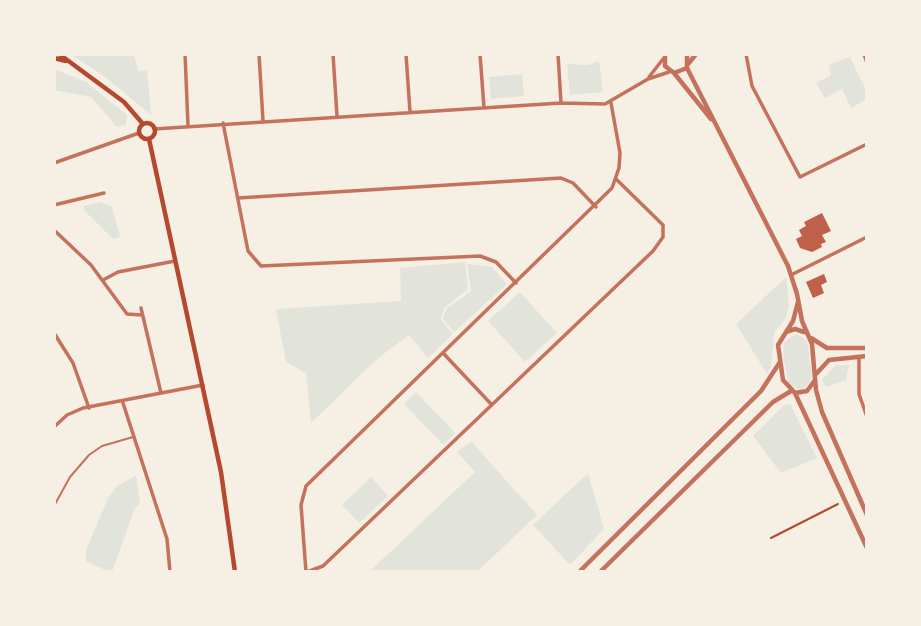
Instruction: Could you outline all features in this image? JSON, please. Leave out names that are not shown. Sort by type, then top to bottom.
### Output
[{"type":"main road","points":[[59,54],[134,109],[143,124]]},
{"type":"main road","points":[[54,58],[79,69]]},
{"type":"main road","points":[[143,124],[149,124],[155,129],[154,135],[149,139]]},
{"type":"main road","points":[[143,124],[138,134],[149,139]]},
{"type":"main road","points":[[149,139],[221,472],[235,572]]},
{"type":"street","points":[[185,54],[188,125]]},
{"type":"street","points":[[259,54],[263,121]]},
{"type":"street","points":[[333,54],[337,116]]},
{"type":"street","points":[[406,54],[410,112]]},
{"type":"street","points":[[480,54],[484,108]]},
{"type":"street","points":[[558,54],[561,103]]},
{"type":"street","points":[[687,54],[688,65],[791,275],[802,321],[809,336],[825,419],[867,515]]},
{"type":"street","points":[[155,129],[561,103],[611,103],[648,79],[672,73],[688,65],[696,54]]},
{"type":"street","points":[[746,54],[752,86],[800,177],[867,144]]},
{"type":"street","points":[[864,54],[867,64]]},
{"type":"street","points":[[665,56],[672,73],[722,134]]},
{"type":"street","points":[[648,79],[665,56]]},
{"type":"street","points":[[611,103],[619,144],[616,179],[596,207],[306,486],[301,505],[307,572],[323,566],[653,251],[663,237],[664,230],[659,219],[616,179]]},
{"type":"street","points":[[223,123],[248,251],[261,266],[480,256],[496,262],[516,283]]},
{"type":"street","points":[[54,163],[138,134]]},
{"type":"street","points":[[238,198],[561,178],[573,184],[596,207]]},
{"type":"street","points":[[54,205],[104,193]]},
{"type":"street","points":[[54,230],[103,280],[127,314],[142,315]]},
{"type":"street","points":[[791,275],[867,237]]},
{"type":"street","points":[[103,280],[117,272],[177,261]]},
{"type":"street","points":[[797,294],[793,321],[778,345],[783,380],[793,392],[867,548]]},
{"type":"street","points":[[141,308],[161,393]]},
{"type":"street","points":[[784,334],[795,329],[827,348],[867,348]]},
{"type":"street","points":[[54,333],[73,363],[89,408]]},
{"type":"street","points":[[443,353],[492,405]]},
{"type":"street","points":[[600,572],[773,402],[793,392],[807,391],[829,360],[867,356]]},
{"type":"street","points":[[859,357],[859,394],[867,416]]},
{"type":"street","points":[[579,572],[761,391],[780,362]]},
{"type":"street","points":[[54,427],[67,415],[89,408],[203,385]]},
{"type":"street","points":[[124,403],[167,539],[170,572]]},
{"type":"lane","points":[[54,506],[70,477],[89,455],[102,446],[133,436]]},
{"type":"path","points":[[771,538],[846,500]]},
{"type":"shaded area","points":[[70,54],[134,54],[138,71],[147,70],[151,115],[104,76]]},
{"type":"shaded area","points":[[850,57],[867,92],[867,99],[851,108],[842,89],[825,98],[816,83],[831,75],[829,65]]},
{"type":"shaded area","points":[[599,61],[603,92],[570,95],[567,64],[588,65]]},
{"type":"shaded area","points":[[54,69],[86,82],[127,115],[126,125],[117,127],[91,97],[54,90]]},
{"type":"shaded area","points":[[522,74],[524,96],[491,99],[489,77]]},
{"type":"shaded area","points":[[100,202],[112,207],[120,237],[113,239],[85,211],[84,206]]},
{"type":"shaded area","points":[[465,262],[468,289],[444,308],[441,319],[453,334],[428,358],[409,335],[377,359],[311,423],[306,373],[286,362],[276,309],[401,301],[400,268]]},
{"type":"shaded area","points":[[467,264],[492,267],[507,284],[454,332],[443,319],[446,309],[471,291]]},
{"type":"shaded area","points":[[786,277],[789,305],[786,318],[774,333],[771,367],[767,374],[736,324]]},
{"type":"shaded area","points":[[520,292],[557,333],[525,362],[488,321]]},
{"type":"shaded area","points":[[796,334],[807,340],[812,375],[808,385],[801,390],[789,385],[783,356],[784,342]]},
{"type":"shaded area","points":[[836,365],[849,365],[846,380],[826,387],[822,379]]},
{"type":"shaded area","points":[[416,392],[455,433],[443,445],[404,404]]},
{"type":"shaded area","points":[[790,404],[817,458],[781,473],[753,436],[784,405]]},
{"type":"shaded area","points":[[471,441],[537,515],[477,572],[369,572],[475,472],[457,452]]},
{"type":"shaded area","points":[[588,473],[604,529],[570,565],[533,525]]},
{"type":"shaded area","points":[[136,476],[140,503],[134,510],[112,572],[109,572],[86,561],[86,550],[108,498],[118,485]]},
{"type":"shaded area","points":[[371,477],[388,496],[359,523],[342,505]]},
{"type":"building","points":[[822,213],[831,231],[822,235],[826,242],[812,252],[800,248],[796,239],[802,236],[799,230],[806,226],[804,222]]},
{"type":"building","points":[[824,274],[827,282],[821,285],[824,293],[813,298],[806,282]]}]
